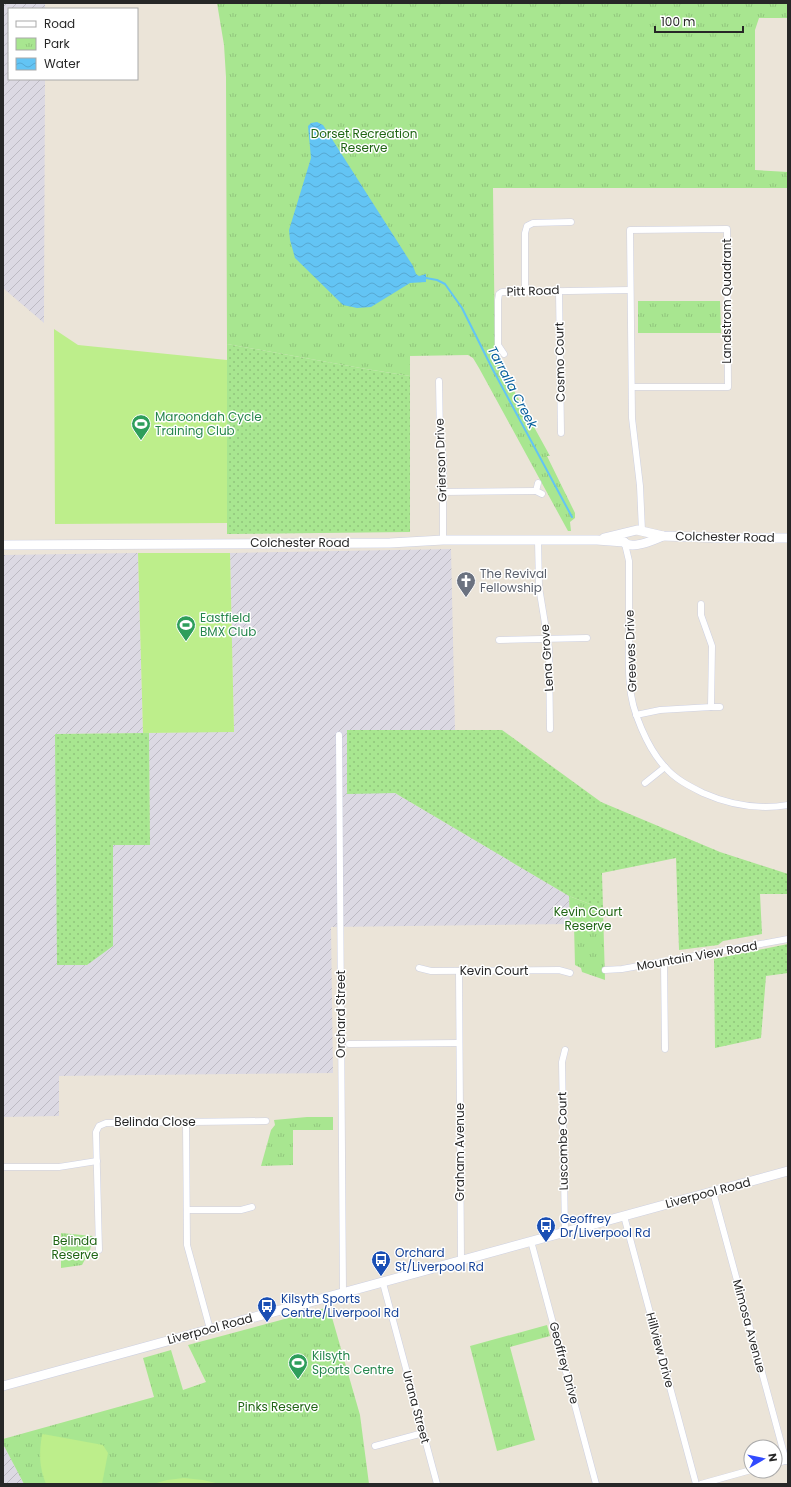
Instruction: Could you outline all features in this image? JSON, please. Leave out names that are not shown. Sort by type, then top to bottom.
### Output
[{"type":"main road","name":"Colchester Road","points":[[3,545],[390,543],[443,540],[597,540],[663,536],[788,538]]},
{"type":"main road","name":"Liverpool Road","points":[[3,1386],[788,1171]]},
{"type":"street","points":[[526,290],[525,233],[527,226],[533,223],[571,222]]},
{"type":"street","name":"Landstrom Quadrant","points":[[632,387],[728,387],[726,229],[630,230],[632,418],[640,486],[640,516],[633,538]]},
{"type":"street","name":"Pitt Road","points":[[504,354],[498,345],[498,297],[505,291],[630,290]]},
{"type":"street","name":"Cosmo Court","points":[[559,291],[561,433]]},
{"type":"street","name":"Grierson Drive","points":[[439,381],[440,436],[443,456],[443,540]]},
{"type":"street","points":[[536,491],[538,483]]},
{"type":"street","points":[[443,492],[536,491],[542,494]]},
{"type":"street","name":"Greeves Drive","points":[[633,538],[629,561],[630,686],[636,715],[643,733],[664,767],[675,777],[717,800],[737,805],[757,807],[788,805]]},
{"type":"street","name":"Lena Grove","points":[[538,540],[539,587],[548,639],[550,729]]},
{"type":"street","points":[[701,604],[701,615],[712,646],[711,707]]},
{"type":"street","points":[[499,640],[587,638]]},
{"type":"street","points":[[636,715],[660,710],[720,707]]},
{"type":"street","name":"Orchard Street","points":[[339,735],[343,1293]]},
{"type":"street","points":[[645,783],[664,767]]},
{"type":"street","name":"Mountain View Road","points":[[605,970],[622,969],[788,940]]},
{"type":"street","points":[[664,962],[665,1049]]},
{"type":"street","name":"Kevin Court","points":[[419,968],[431,972],[559,970],[570,973]]},
{"type":"street","name":"Graham Avenue","points":[[459,971],[461,1260]]},
{"type":"street","points":[[349,1044],[459,1043]]},
{"type":"street","name":"Luscombe Court","points":[[565,1050],[562,1062],[565,1232]]},
{"type":"street","name":"Belinda Close","points":[[99,1250],[96,1132],[99,1126],[102,1124],[266,1121]]},
{"type":"street","points":[[186,1122],[188,1248],[210,1330]]},
{"type":"street","points":[[3,1167],[59,1166],[97,1161]]},
{"type":"street","name":"Mimosa Avenue","points":[[713,1192],[787,1460]]},
{"type":"street","points":[[187,1210],[241,1210],[252,1206]]},
{"type":"street","name":"Hillview Drive","points":[[624,1216],[696,1484]]},
{"type":"street","name":"Geoffrey Drive","points":[[531,1241],[596,1484]]},
{"type":"street","name":"Urana Street","points":[[383,1283],[437,1484]]},
{"type":"street","points":[[375,1446],[423,1433]]},
{"type":"street","points":[[701,1484],[743,1472]]},
{"type":"shaded area","points":[[3,3],[45,3],[45,8],[8,8],[8,80],[45,80],[44,323],[3,288]]},
{"type":"shaded area","points":[[451,549],[455,731],[347,730],[347,793],[395,793],[569,896],[570,924],[331,927],[333,1073],[59,1076],[59,1116],[3,1117],[3,555],[138,553],[143,733],[55,734],[113,946],[113,845],[150,845],[149,733],[234,731],[230,553]]},
{"type":"shaded area","points":[[3,1444],[24,1484],[3,1484]]},
{"type":"green space","name":"Dorset Recreation Reserve","points":[[217,3],[788,3],[788,18],[759,18],[755,30],[755,170],[788,172],[788,188],[493,188],[495,356],[550,456],[547,456],[575,513],[575,518],[570,522],[571,531],[568,531],[479,368],[473,358],[468,355],[410,356],[410,376],[227,344],[226,77],[224,45]]},
{"type":"green space","points":[[638,301],[720,301],[721,333],[638,333]]},
{"type":"green space","name":"Maroondah Cycle Training Club","points":[[54,329],[78,345],[227,360],[227,523],[55,524]]},
{"type":"green space","points":[[227,344],[410,376],[410,532],[227,534]]},
{"type":"green space","name":"Eastfield BMX Club","points":[[138,553],[230,553],[234,732],[143,733]]},
{"type":"green space","points":[[347,730],[502,730],[601,802],[720,852],[788,874],[788,894],[760,894],[762,934],[723,941],[718,945],[679,950],[676,858],[602,873],[603,909],[569,896],[395,793],[347,794]]},
{"type":"green space","points":[[149,733],[150,845],[113,845],[113,946],[87,965],[57,965],[55,734]]},
{"type":"green space","name":"Kevin Court Reserve","points":[[569,896],[603,909],[605,980],[582,972],[581,968],[575,965],[574,925],[570,924]]},
{"type":"green space","points":[[788,944],[788,973],[766,976],[761,1038],[715,1048],[714,959]]},
{"type":"green space","points":[[307,1117],[333,1117],[333,1130],[293,1130],[293,1165],[261,1166],[271,1130],[275,1125],[274,1120]]},
{"type":"green space","name":"Belinda Reserve","points":[[61,1233],[93,1236],[90,1250],[82,1265],[61,1268]]},
{"type":"green space","name":"Pinks Reserve","points":[[329,1307],[360,1415],[369,1484],[24,1484],[3,1444],[3,1439],[154,1397],[143,1358],[171,1350],[183,1390],[206,1382],[188,1345]]},
{"type":"green space","points":[[547,1325],[550,1336],[510,1347],[535,1440],[497,1451],[470,1346]]},
{"type":"green space","points":[[43,1434],[103,1445],[108,1453],[102,1484],[46,1484],[40,1460]]},
{"type":"green space","points":[[184,1478],[220,1484],[153,1484],[167,1480]]},
{"type":"water","points":[[317,122],[323,125],[413,266],[416,274],[419,276],[426,274],[426,282],[410,283],[371,307],[357,308],[343,305],[295,258],[289,230],[311,158],[308,126],[311,123]]},
{"type":"waterway","name":"Tarralla Creek","points":[[426,278],[437,280],[445,284],[462,308],[493,370],[572,517]]},
{"type":"place","name":"Maroondah Cycle Training Club","points":[[141,441]]},
{"type":"place","name":"The Revival Fellowship","points":[[466,598]]},
{"type":"place","name":"Eastfield BMX Club","points":[[186,642]]},
{"type":"place","name":"Geoffrey Dr/Liverpool Rd","points":[[546,1243]]},
{"type":"place","name":"Orchard St/Liverpool Rd","points":[[381,1277]]},
{"type":"place","name":"Kilsyth Sports Centre/Liverpool Rd","points":[[267,1323]]},
{"type":"place","name":"Kilsyth Sports Centre","points":[[298,1380]]}]
